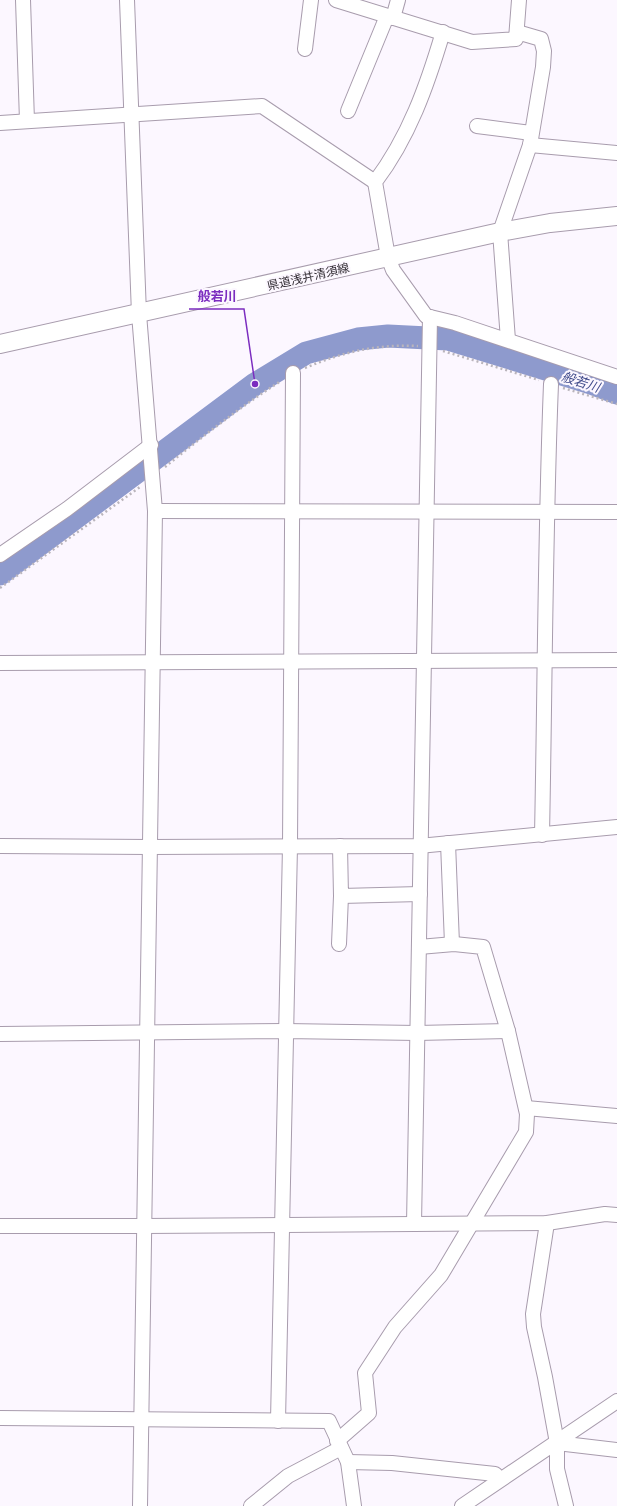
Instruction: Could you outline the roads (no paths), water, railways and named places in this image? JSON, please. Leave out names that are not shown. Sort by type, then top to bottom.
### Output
[{"type":"main road","name":"県道浅井清須線","points":[[0,344],[500,232],[550,223],[617,216]]},
{"type":"street","points":[[23,0],[27,121]]},
{"type":"street","points":[[127,0],[139,314],[151,445],[155,511],[140,1506]]},
{"type":"street","points":[[305,49],[311,0]]},
{"type":"street","points":[[336,0],[472,42],[516,39],[519,0]]},
{"type":"street","points":[[348,111],[398,0]]},
{"type":"street","points":[[375,182],[388,165],[413,120],[431,72],[443,32]]},
{"type":"street","points":[[508,340],[500,232],[531,139],[543,67],[544,51],[541,39],[517,32]]},
{"type":"street","points":[[0,123],[262,106],[375,182],[388,258],[393,270],[426,316],[508,340],[617,377]]},
{"type":"street","points":[[477,126],[531,139],[617,153]]},
{"type":"street","points":[[414,1224],[420,894],[419,846],[430,317]]},
{"type":"street","points":[[278,1421],[290,846],[293,373]]},
{"type":"street","points":[[542,835],[546,660],[546,512],[551,384]]},
{"type":"street","points":[[0,555],[67,509],[151,445]]},
{"type":"street","points":[[155,511],[617,512]]},
{"type":"street","points":[[0,663],[617,660]]},
{"type":"street","points":[[0,846],[419,846],[617,827]]},
{"type":"street","points":[[448,843],[452,944]]},
{"type":"street","points":[[339,944],[341,896],[340,846]]},
{"type":"street","points":[[341,896],[420,894]]},
{"type":"street","points":[[251,1506],[288,1476],[339,1444],[369,1413],[365,1372],[394,1327],[441,1274],[526,1132],[526,1108],[508,1031],[483,947],[452,944],[418,947]]},
{"type":"street","points":[[0,1034],[286,1031],[417,1033],[508,1031]]},
{"type":"street","points":[[526,1108],[617,1116]]},
{"type":"street","points":[[0,1226],[282,1226],[548,1223],[605,1214],[617,1215]]},
{"type":"street","points":[[548,1223],[533,1314],[534,1327],[557,1443],[557,1469],[566,1506]]},
{"type":"street","points":[[462,1506],[617,1401]]},
{"type":"street","points":[[0,1418],[329,1421],[348,1462],[354,1506]]},
{"type":"street","points":[[557,1443],[617,1450]]},
{"type":"street","points":[[348,1462],[392,1463],[495,1474],[500,1479]]},
{"type":"waterway","name":"般若川","points":[[0,574],[255,384],[306,353],[358,339],[388,336],[448,339],[591,383],[617,393]]},
{"type":"place","name":"般若川","points":[[255,384]]}]
